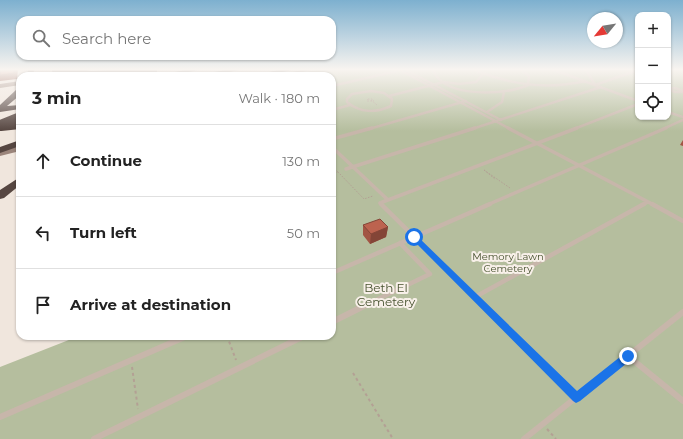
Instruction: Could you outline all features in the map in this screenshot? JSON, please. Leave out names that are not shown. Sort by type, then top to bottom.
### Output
[{"type":"highway","points":[[0,109],[16,95]]},
{"type":"highway","points":[[0,109],[16,107]]},
{"type":"highway","points":[[0,121],[16,117]]},
{"type":"highway","points":[[0,126],[16,118]]},
{"type":"highway","points":[[0,126],[16,123]]},
{"type":"highway","points":[[0,126],[16,125]]},
{"type":"highway","points":[[0,150],[16,144]]},
{"type":"highway","points":[[0,196],[16,183]]},
{"type":"main road","points":[[0,154],[16,149]]},
{"type":"lane","points":[[350,105],[347,99],[352,94],[358,92],[378,92],[389,96],[412,90]]},
{"type":"lane","points":[[438,90],[683,221]]},
{"type":"lane","points":[[446,90],[501,120]]},
{"type":"lane","points":[[469,90],[504,92],[513,90]]},
{"type":"lane","points":[[346,170],[590,90]]},
{"type":"lane","points":[[610,90],[635,100]]},
{"type":"lane","points":[[487,112],[504,101],[504,92]]},
{"type":"lane","points":[[336,109],[350,105],[363,110],[379,110],[391,106],[392,99],[389,96]]},
{"type":"lane","points":[[336,138],[466,101]]},
{"type":"lane","points":[[576,398],[380,203],[635,105]]},
{"type":"lane","points":[[671,113],[683,119]]},
{"type":"lane","points":[[336,271],[683,119]]},
{"type":"lane","points":[[336,151],[388,200]]},
{"type":"lane","points":[[475,297],[648,202]]},
{"type":"lane","points":[[336,320],[430,274],[400,243]]},
{"type":"lane","points":[[524,439],[683,312]]},
{"type":"lane","points":[[0,417],[178,340]]},
{"type":"lane","points":[[94,439],[296,340]]},
{"type":"lane","points":[[628,356],[683,401]]},
{"type":"path","points":[[477,166],[495,179]]},
{"type":"path","points":[[477,166],[517,192]]},
{"type":"path","points":[[338,172],[364,199],[373,196]]},
{"type":"path","points":[[228,340],[239,368]]},
{"type":"path","points":[[131,360],[139,417]]},
{"type":"path","points":[[353,373],[393,439]]},
{"type":"path","points":[[543,424],[556,439]]},
{"type":"green space","name":"Memory Lawn Cemetery","points":[[336,90],[635,90],[635,120],[671,120],[671,90],[683,90],[683,439],[0,439],[0,367],[69,340],[336,340]]},
{"type":"building","points":[[380,219],[388,227],[371,234],[363,225]]},
{"type":"route","points":[[414,237],[576,398],[628,356]]},
{"type":"park label","name":"Beth El Cemetery","points":[[386,295]]}]
